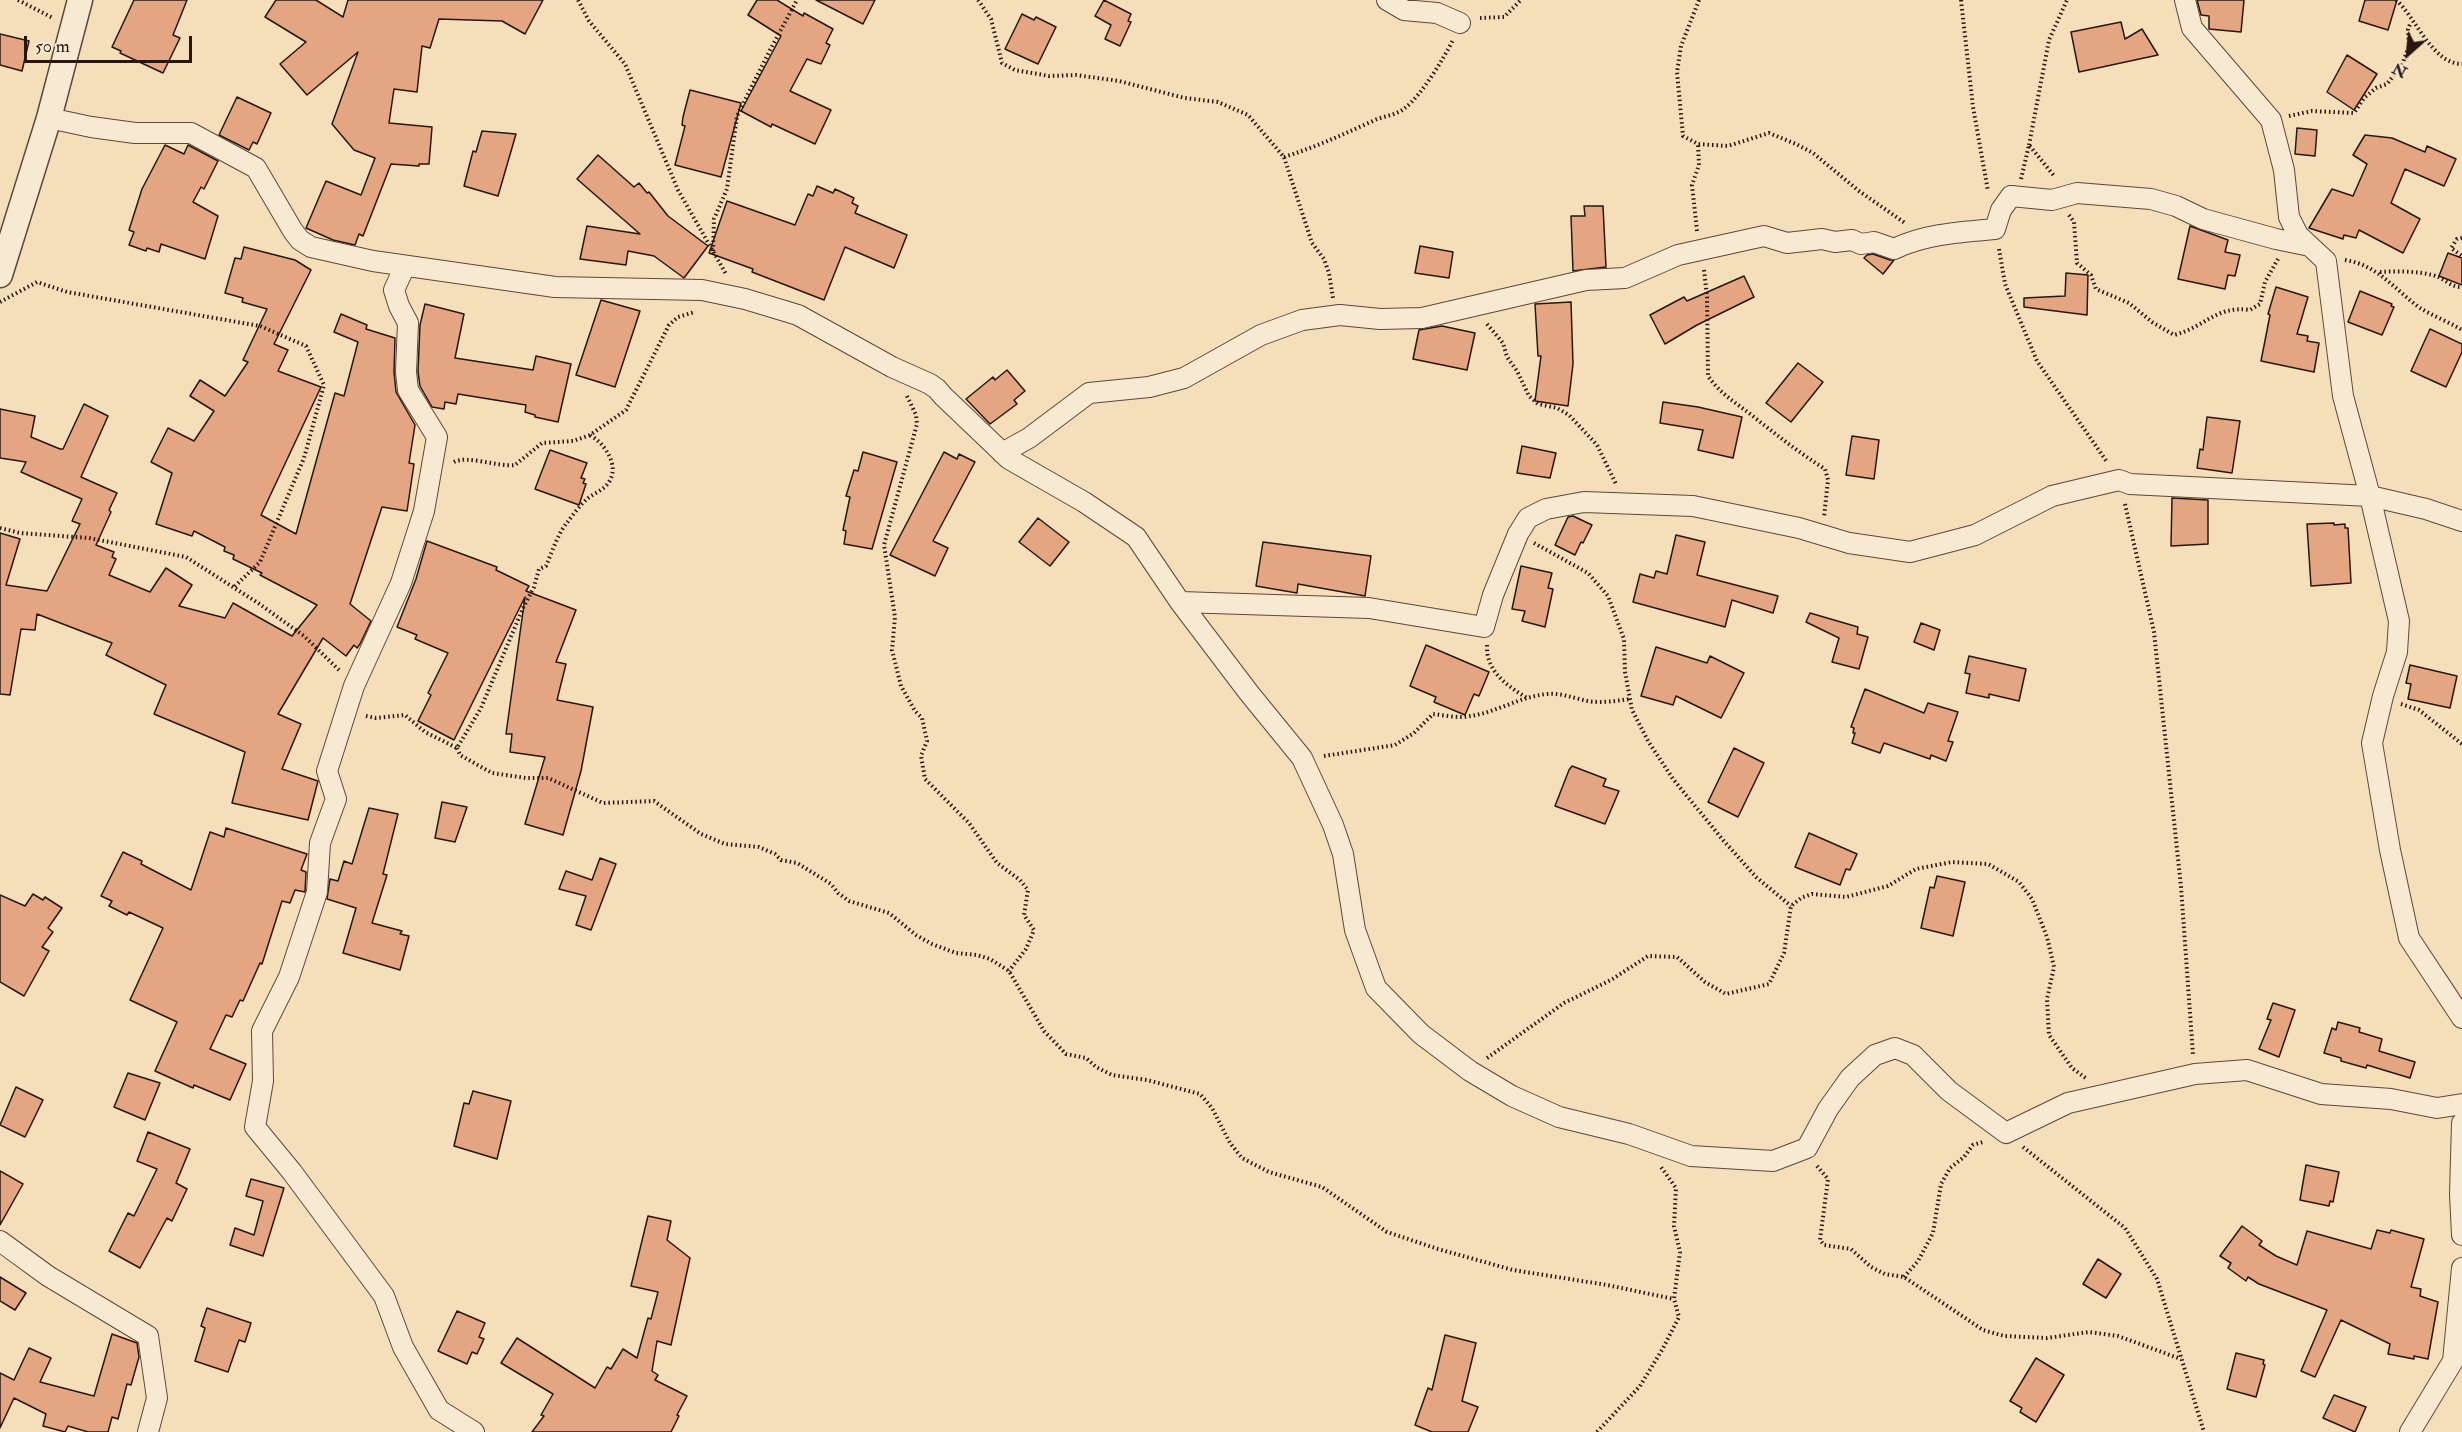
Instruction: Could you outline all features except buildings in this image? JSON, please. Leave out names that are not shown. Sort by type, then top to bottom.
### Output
[{"type":"street","points":[[0,275],[49,118],[80,0]]},
{"type":"street","points":[[1387,0],[1404,10],[1437,13],[1460,23]]},
{"type":"street","points":[[2185,0],[2192,28],[2271,120],[2284,170],[2289,217],[2298,235],[2326,261],[2343,396],[2370,495],[2399,621],[2397,652],[2383,696],[2372,743],[2390,850],[2409,938],[2462,1018]]},
{"type":"street","points":[[49,118],[135,133],[190,133],[256,168],[293,231],[310,247],[373,261],[555,287],[702,290],[734,297],[798,315],[938,389],[1002,453],[1084,502],[1136,537],[1180,602],[1302,758],[1333,825],[1343,854],[1355,930],[1376,988],[1421,1034],[1470,1071],[1512,1096],[1559,1117],[1644,1139],[1691,1156],[1773,1161],[1807,1148],[1828,1109],[1850,1078],[1875,1055],[1895,1048],[1913,1055],[1949,1091],[2006,1133],[2068,1103],[2194,1074],[2247,1070],[2321,1094],[2391,1100],[2437,1108],[2462,1104]]},
{"type":"street","points":[[1002,453],[1029,438],[1089,393],[1149,387],[1184,378],[1261,335],[1302,320],[1340,315],[1380,319],[1422,318],[1586,280],[1624,278],[1678,255],[1764,236],[1787,243],[1821,239],[1835,242],[1852,240],[1861,244],[1874,242],[1894,249],[1908,242],[1943,234],[1995,229],[2001,210],[2011,196],[2052,200],[2077,193],[2151,199],[2176,206],[2203,219],[2316,251]]},
{"type":"street","points":[[405,266],[394,290],[408,323],[406,372],[408,390],[437,437],[424,511],[401,584],[354,686],[327,771],[336,799],[320,843],[317,892],[289,977],[262,1031],[263,1081],[255,1127],[311,1197],[384,1296],[403,1347],[439,1410],[474,1432]]},
{"type":"street","points":[[1180,602],[1369,608],[1484,627],[1493,595],[1518,534],[1528,518],[1546,509],[1584,502],[1693,506],[1799,528],[1849,543],[1910,552],[1975,535],[2052,496],[2120,480],[2130,484],[2370,495],[2462,521]]},
{"type":"street","points":[[2462,1123],[2460,1194],[2462,1235]]},
{"type":"street","points":[[0,1241],[48,1276],[148,1336],[157,1398],[148,1432]]},
{"type":"street","points":[[2410,1432],[2453,1362],[2462,1268]]},
{"type":"path","points":[[18,0],[73,27]]},
{"type":"path","points":[[452,466],[460,459],[491,465],[515,465],[542,443],[573,441],[590,435],[627,410],[669,325],[678,317],[703,310],[734,297],[713,251],[678,190],[625,64],[589,21],[578,0]]},
{"type":"path","points":[[713,251],[714,219],[727,189],[737,116],[797,0]]},
{"type":"path","points":[[978,0],[990,19],[1002,63],[1016,70],[1049,76],[1076,75],[1119,81],[1185,98],[1218,102],[1248,115],[1284,157],[1312,243],[1324,260],[1329,273],[1335,308],[1340,315]]},
{"type":"path","points":[[1284,157],[1326,144],[1378,119],[1402,111],[1410,105],[1442,61],[1461,19],[1504,17],[1521,0]]},
{"type":"path","points":[[1699,0],[1681,46],[1677,72],[1683,136],[1698,144],[1728,146],[1769,133],[1813,153],[1894,217],[1919,228],[1943,234]]},
{"type":"path","points":[[1961,0],[1963,36],[1973,107],[2005,284],[2037,362],[2120,480],[2154,632],[2181,887],[2194,1074]]},
{"type":"path","points":[[2011,196],[2020,182],[2049,40],[2067,0]]},
{"type":"path","points":[[2396,0],[2425,39],[2443,56],[2456,64],[2462,64]]},
{"type":"path","points":[[2271,120],[2312,111],[2354,113],[2364,98],[2376,88],[2388,84],[2402,65],[2409,46],[2408,29],[2411,22]]},
{"type":"path","points":[[1698,144],[1699,165],[1692,185],[1692,200],[1707,297],[1708,376],[1715,386],[1731,399],[1794,449],[1825,469],[1828,480],[1821,534]]},
{"type":"path","points":[[2029,145],[2050,173],[2060,182],[2068,196],[2066,211],[2074,222],[2077,263],[2091,275],[2096,290],[2128,303],[2151,322],[2174,335],[2183,333],[2223,311],[2237,308],[2250,310],[2260,304],[2265,282],[2285,241]]},
{"type":"path","points":[[2462,238],[2457,239],[2451,248],[2462,256]]},
{"type":"path","points":[[2316,251],[2354,261],[2379,272],[2420,308],[2462,330]]},
{"type":"path","points":[[2379,272],[2429,274],[2456,287],[2462,287]]},
{"type":"path","points":[[0,302],[37,282],[67,292],[260,326],[306,346],[324,386],[304,458],[260,562],[233,588]]},
{"type":"path","points":[[1467,308],[1495,331],[1533,401],[1557,408],[1569,415],[1597,445],[1617,485],[1639,504]]},
{"type":"path","points":[[910,375],[905,387],[917,423],[884,545],[895,616],[892,650],[901,686],[915,711],[922,718],[927,741],[921,756],[925,779],[969,823],[997,863],[1020,880],[1028,890],[1024,915],[1034,930],[1026,950],[1009,971]]},
{"type":"path","points":[[457,748],[481,708],[534,586],[539,569],[546,566],[556,540],[567,522],[586,500],[605,487],[610,480],[612,471],[607,449],[590,435]]},
{"type":"path","points":[[0,528],[20,533],[89,538],[186,557],[304,636],[354,686]]},
{"type":"path","points":[[1518,534],[1587,573],[1608,596],[1624,639],[1625,672],[1632,710],[1648,741],[1672,779],[1756,877],[1791,906]]},
{"type":"path","points":[[1484,627],[1489,662],[1496,674],[1527,698]]},
{"type":"path","points":[[1302,758],[1395,746],[1414,733],[1433,714],[1461,717],[1547,694],[1572,695],[1583,700],[1604,702],[1630,699]]},
{"type":"path","points":[[2383,696],[2395,703],[2419,710],[2462,744]]},
{"type":"path","points":[[347,707],[365,716],[376,718],[405,715],[424,732],[457,748],[460,755],[492,773],[526,778],[548,778],[603,803],[654,801],[701,834],[724,844],[759,847],[775,854],[781,860],[797,863],[831,884],[849,901],[889,913],[916,935],[932,944],[956,953],[990,959],[1009,971],[1044,1031],[1066,1054],[1086,1058],[1096,1067],[1112,1075],[1147,1080],[1200,1094],[1212,1108],[1230,1143],[1242,1158],[1269,1172],[1322,1187],[1388,1232],[1438,1250],[1513,1270],[1607,1285],[1674,1299]]},
{"type":"path","points":[[1470,1071],[1564,1003],[1611,980],[1648,956],[1677,957],[1705,982],[1726,994],[1769,984],[1784,953],[1791,906],[1801,898],[1812,894],[1846,897],[1888,886],[1916,869],[1952,862],[1988,864],[2019,882],[2032,899],[2047,937],[2054,967],[2047,999],[2049,1035],[2072,1068],[2106,1094]]},
{"type":"path","points":[[1904,1277],[1917,1261],[1933,1233],[1941,1184],[1950,1168],[1973,1146],[2006,1133],[2125,1228],[2157,1279],[2204,1432]]},
{"type":"path","points":[[1597,1432],[1640,1386],[1679,1317],[1674,1299],[1680,1252],[1674,1226],[1676,1188],[1644,1139]]},
{"type":"path","points":[[1807,1148],[1828,1179],[1820,1240],[1824,1245],[1851,1249],[1871,1267],[1885,1274],[1904,1277],[1983,1330],[2004,1336],[2047,1338],[2089,1332],[2118,1336],[2181,1359]]}]
